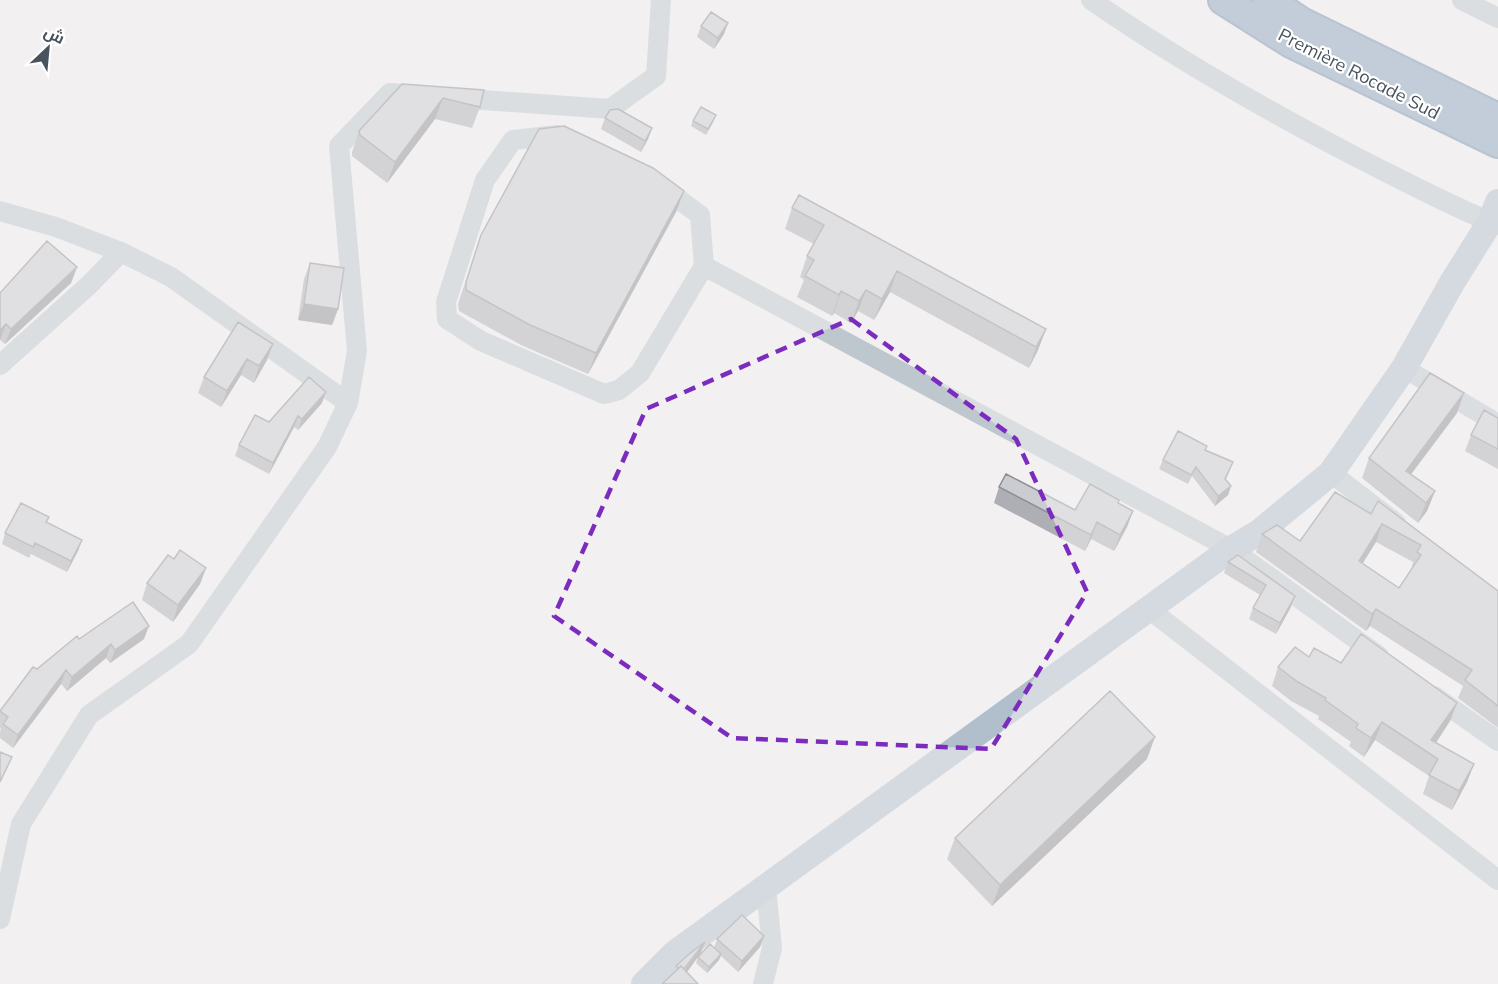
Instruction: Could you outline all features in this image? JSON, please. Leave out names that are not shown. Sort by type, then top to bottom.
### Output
[{"type":"highway","name":"Première Rocade Sud","points":[[1223,0],[1291,43],[1498,143]]},
{"type":"highway","name":"Première Rocade Sud","points":[[1268,0],[1303,23],[1498,118]]},
{"type":"main road","points":[[644,984],[675,953],[1231,549],[1257,533],[1331,473],[1404,368],[1453,281],[1495,216]]},
{"type":"street","points":[[0,920],[21,824],[89,715],[189,644],[327,447],[348,403],[357,351],[339,146],[390,93],[610,109],[656,76],[661,0]]},
{"type":"street","points":[[1091,0],[1143,36],[1296,126],[1426,193],[1495,216]]},
{"type":"street","points":[[1462,0],[1498,18]]},
{"type":"street","points":[[558,135],[651,179],[700,215],[704,266],[640,373],[619,390],[604,394],[481,341],[447,319],[446,302],[485,180],[513,140],[558,135]]},
{"type":"street","points":[[0,210],[56,227],[121,252],[171,277],[348,403]]},
{"type":"street","points":[[0,365],[89,285],[121,252]]},
{"type":"street","points":[[704,266],[1231,549],[1393,666]]},
{"type":"street","points":[[1404,368],[1498,424]]},
{"type":"street","points":[[1331,473],[1416,538]]},
{"type":"street","points":[[1149,609],[1498,880]]},
{"type":"street","points":[[1422,686],[1498,741]]},
{"type":"street","points":[[763,984],[772,948],[766,887]]},
{"type":"highlighted area","points":[[851,319],[1016,439],[1087,592],[991,749],[732,738],[554,616],[646,409]]},
{"type":"building","points":[[711,12],[728,23],[718,38],[701,26]]},
{"type":"building","points":[[402,84],[484,90],[480,107],[443,98],[395,162],[360,135],[359,131]]},
{"type":"building","points":[[701,107],[716,115],[708,129],[693,121]]},
{"type":"building","points":[[618,109],[652,128],[645,141],[605,118],[610,110]]},
{"type":"building","points":[[564,126],[653,168],[684,191],[596,353],[530,325],[466,290],[466,282],[481,235],[539,129]]},
{"type":"building","points":[[799,195],[1046,329],[1036,347],[897,271],[882,299],[866,290],[859,301],[841,291],[839,295],[805,276],[814,260],[807,256],[824,225],[792,208]]},
{"type":"building","points":[[47,241],[77,267],[11,329],[6,324],[0,330],[0,293]]},
{"type":"building","points":[[310,263],[344,268],[338,309],[304,304]]},
{"type":"building","points":[[238,322],[273,344],[259,366],[247,359],[227,391],[204,377]]},
{"type":"building","points":[[1430,373],[1464,393],[1406,471],[1435,491],[1426,503],[1369,458]]},
{"type":"building","points":[[309,377],[326,392],[302,419],[298,416],[273,463],[239,445],[255,415],[269,422]]},
{"type":"building","points":[[1484,410],[1498,418],[1498,449],[1471,435]]},
{"type":"building","points":[[1178,431],[1207,446],[1205,450],[1233,462],[1225,479],[1231,486],[1218,496],[1196,467],[1191,475],[1163,460]]},
{"type":"building","points":[[1006,474],[1075,510],[1090,484],[1119,500],[1118,503],[1133,511],[1120,535],[1097,522],[1091,535],[999,487]]},
{"type":"building","points":[[1335,492],[1371,514],[1378,501],[1498,591],[1498,706],[1465,680],[1472,670],[1376,609],[1372,614],[1262,534],[1277,525],[1300,541]],"holes":[[[1382,524],[1421,545],[1417,552],[1421,555],[1399,588],[1359,561]]]},
{"type":"building","points":[[21,503],[49,517],[46,522],[82,540],[71,561],[35,543],[33,547],[5,533]]},
{"type":"building","points":[[180,550],[206,568],[178,605],[147,583],[168,555],[174,559]]},
{"type":"building","points":[[1238,555],[1295,596],[1280,623],[1253,608],[1266,585],[1228,562]]},
{"type":"building","points":[[133,602],[149,626],[115,650],[111,644],[72,677],[66,670],[18,735],[3,724],[8,717],[0,711],[33,667],[37,669],[77,636],[79,639]]},
{"type":"building","points":[[1361,634],[1457,703],[1431,740],[1474,764],[1459,791],[1429,775],[1438,759],[1382,722],[1371,738],[1356,728],[1358,724],[1325,700],[1326,698],[1278,667],[1295,647],[1309,657],[1314,648],[1341,663]]},
{"type":"building","points":[[1110,691],[1155,737],[1000,885],[955,838]]},
{"type":"building","points":[[0,752],[12,757],[0,782]]},
{"type":"building","points":[[742,915],[764,936],[742,961],[717,939]]},
{"type":"building","points":[[705,942],[684,969],[676,966],[689,954]]},
{"type":"building","points":[[710,944],[721,954],[709,967],[698,957]]},
{"type":"building","points":[[681,966],[698,984],[662,984]]}]
